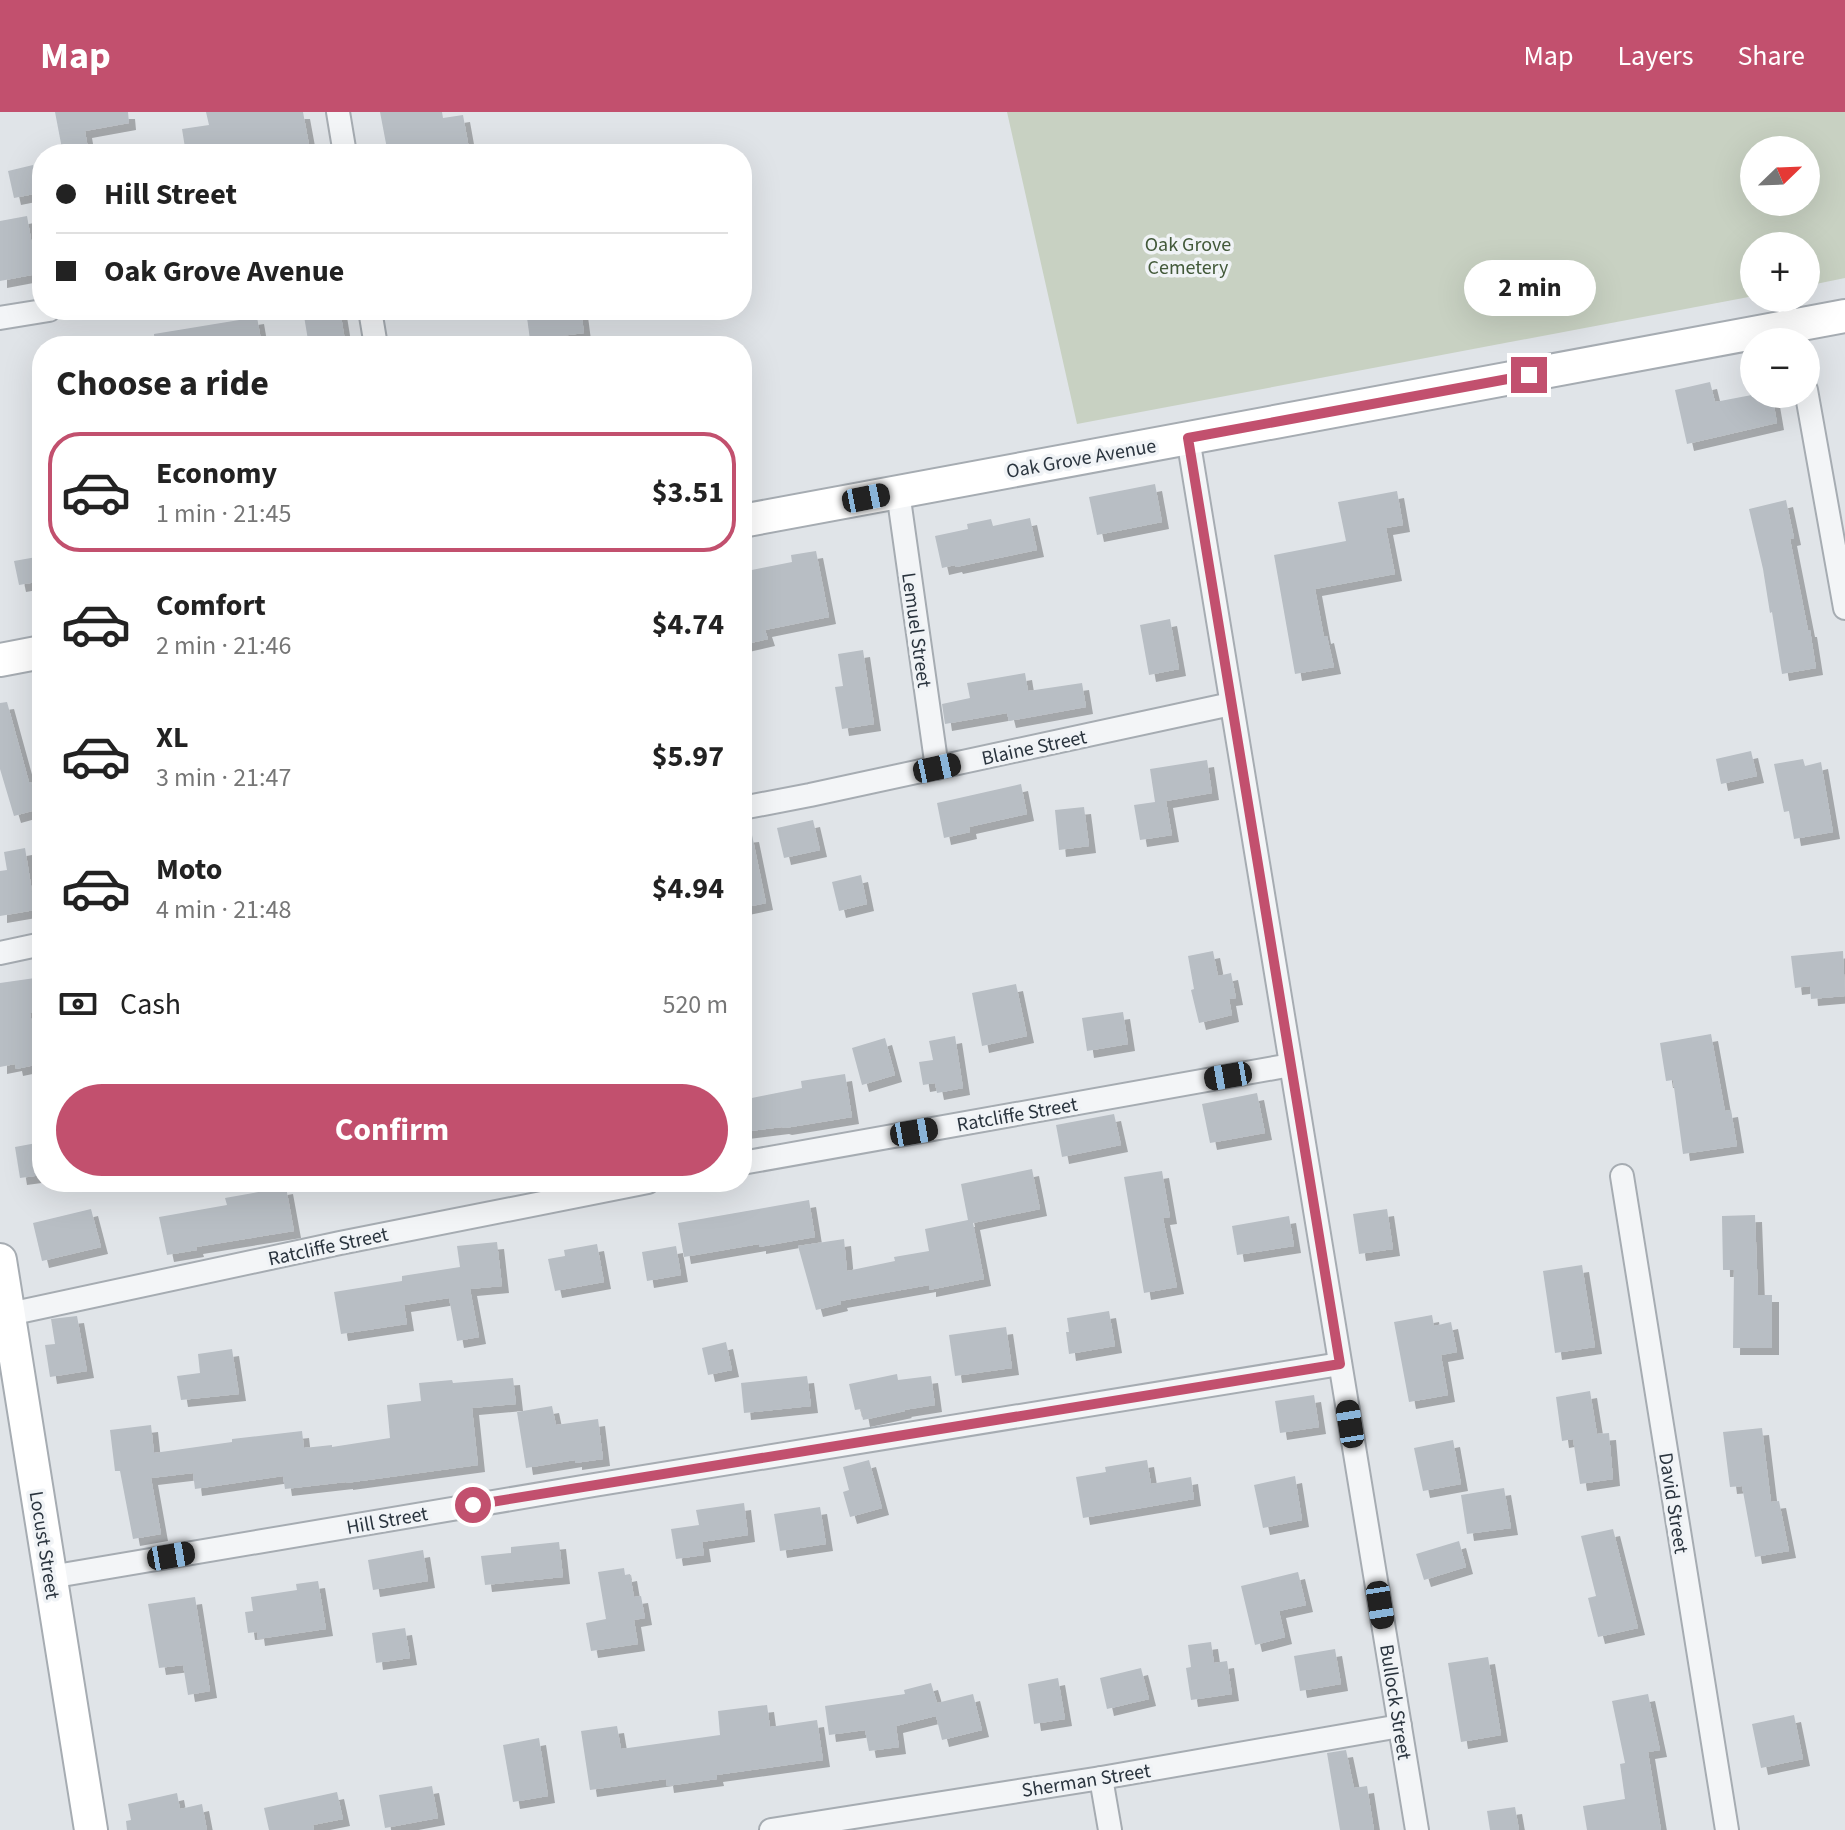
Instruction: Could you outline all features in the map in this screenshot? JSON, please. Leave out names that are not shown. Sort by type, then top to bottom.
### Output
[{"type":"street","points":[[338,112],[343,144]]},
{"type":"street","points":[[0,318],[32,313]]},
{"type":"street","name":"Oak Grove Avenue","points":[[1812,328],[1845,316]]},
{"type":"street","name":"Oak Grove Avenue","points":[[752,519],[1188,438],[1740,344]]},
{"type":"street","points":[[1809,408],[1845,608]]},
{"type":"street","name":"Bullock Street","points":[[1188,438],[1417,1830]]},
{"type":"street","name":"Lemuel Street","points":[[898,492],[937,768]]},
{"type":"street","points":[[0,660],[32,654]]},
{"type":"street","name":"Blaine Street","points":[[752,806],[1231,704]]},
{"type":"street","points":[[0,953],[32,946]]},
{"type":"street","name":"Ratcliffe Street","points":[[752,1161],[1291,1065]]},
{"type":"street","name":"David Street","points":[[1622,1176],[1727,1830]]},
{"type":"street","name":"Ratcliffe Street","points":[[5,1315],[340,1243],[598,1192]]},
{"type":"street","name":"Locust Street","points":[[0,1260],[5,1315],[91,1830]]},
{"type":"street","name":"Hill Street","points":[[50,1577],[1340,1364]]},
{"type":"street","name":"Sherman Street","points":[[771,1830],[1101,1778],[1400,1726]]},
{"type":"street","points":[[1101,1778],[1110,1830]]},
{"type":"green space","name":"Oak Grove Cemetery","points":[[1007,112],[1845,112],[1845,278],[1820,283],[1820,232],[1740,232],[1740,299],[1077,424]]},
{"type":"building","points":[[55,112],[128,112],[129,123],[85,131],[87,144],[61,144]]},
{"type":"building","points":[[206,112],[303,112],[309,144],[184,144],[182,129],[209,125]]},
{"type":"building","points":[[380,112],[442,112],[443,118],[463,115],[468,144],[386,144]]},
{"type":"building","points":[[32,165],[32,194],[14,198],[8,171]]},
{"type":"building","points":[[27,216],[32,245],[32,275],[0,281],[0,221]]},
{"type":"building","points":[[239,320],[258,320],[260,336],[154,336]]},
{"type":"building","points":[[305,320],[342,320],[344,336],[307,336]]},
{"type":"building","points":[[527,320],[582,320],[584,333],[529,336]]},
{"type":"building","points":[[1710,382],[1715,402],[1740,397],[1740,408],[1774,408],[1777,423],[1687,444],[1675,390]]},
{"type":"building","points":[[1155,484],[1162,522],[1097,535],[1089,497]]},
{"type":"building","points":[[1397,491],[1403,525],[1386,528],[1395,574],[1315,589],[1324,637],[1327,636],[1334,667],[1295,674],[1274,555],[1346,541],[1338,502]]},
{"type":"building","points":[[1786,500],[1794,538],[1790,539],[1816,668],[1782,674],[1749,509]]},
{"type":"building","points":[[1030,518],[1037,550],[942,568],[935,536],[968,529],[967,524],[991,519],[993,526]]},
{"type":"building","points":[[816,551],[829,617],[765,630],[768,639],[752,643],[752,570],[792,562],[791,555]]},
{"type":"building","points":[[32,558],[32,583],[19,585],[14,561]]},
{"type":"building","points":[[1170,619],[1179,669],[1149,675],[1140,625]]},
{"type":"building","points":[[863,650],[874,724],[842,729],[835,687],[843,686],[838,654]]},
{"type":"building","points":[[1025,673],[1028,691],[1082,683],[1086,707],[1009,721],[1007,713],[945,724],[942,704],[970,698],[967,683]]},
{"type":"building","points":[[7,702],[32,785],[32,811],[14,816],[0,769],[0,703]]},
{"type":"building","points":[[1751,751],[1757,776],[1721,784],[1716,759]]},
{"type":"building","points":[[1803,759],[1805,766],[1821,762],[1833,832],[1794,839],[1789,811],[1784,812],[1774,764]]},
{"type":"building","points":[[1207,760],[1212,793],[1166,801],[1172,835],[1140,840],[1134,805],[1155,802],[1150,769]]},
{"type":"building","points":[[1021,784],[1027,814],[969,827],[970,832],[944,838],[937,803]]},
{"type":"building","points":[[1084,807],[1089,846],[1059,850],[1055,810]]},
{"type":"building","points":[[813,820],[820,850],[784,858],[777,828]]},
{"type":"building","points":[[752,835],[766,903],[752,906]]},
{"type":"building","points":[[25,848],[32,911],[0,916],[0,871],[7,870],[4,852]]},
{"type":"building","points":[[861,875],[867,904],[839,911],[832,882]]},
{"type":"building","points":[[1213,951],[1218,976],[1231,973],[1236,998],[1229,999],[1232,1015],[1199,1023],[1191,990],[1194,989],[1188,956]]},
{"type":"building","points":[[1843,951],[1845,996],[1811,999],[1810,986],[1795,988],[1791,956]]},
{"type":"building","points":[[32,978],[32,1066],[16,1069],[15,1064],[0,1067],[0,983]]},
{"type":"building","points":[[1016,984],[1027,1036],[982,1046],[972,993]]},
{"type":"building","points":[[1123,1012],[1128,1044],[1087,1051],[1082,1018]]},
{"type":"building","points":[[1711,1034],[1725,1111],[1731,1110],[1737,1146],[1683,1154],[1673,1080],[1666,1081],[1660,1043]]},
{"type":"building","points":[[955,1036],[963,1088],[937,1093],[935,1083],[923,1085],[919,1062],[933,1060],[929,1041]]},
{"type":"building","points":[[885,1038],[895,1075],[862,1085],[852,1048]]},
{"type":"building","points":[[845,1074],[852,1117],[752,1131],[752,1098],[802,1088],[801,1081]]},
{"type":"building","points":[[1257,1093],[1265,1133],[1210,1143],[1202,1104]]},
{"type":"building","points":[[1114,1114],[1121,1145],[1062,1157],[1056,1125]]},
{"type":"building","points":[[32,1144],[32,1176],[20,1178],[15,1147]]},
{"type":"building","points":[[1032,1169],[1040,1209],[973,1223],[984,1279],[929,1290],[929,1285],[840,1301],[841,1304],[816,1310],[798,1246],[844,1239],[847,1271],[895,1261],[894,1257],[929,1251],[925,1229],[968,1220],[961,1184]]},
{"type":"building","points":[[1162,1171],[1170,1217],[1163,1218],[1177,1287],[1144,1293],[1124,1177]]},
{"type":"building","points":[[258,1192],[287,1192],[294,1231],[196,1247],[197,1250],[167,1255],[159,1217],[227,1205],[225,1198]]},
{"type":"building","points":[[809,1200],[815,1237],[684,1257],[678,1223]]},
{"type":"building","points":[[91,1209],[101,1247],[42,1261],[33,1223]]},
{"type":"building","points":[[1387,1209],[1393,1249],[1359,1254],[1353,1214]]},
{"type":"building","points":[[1755,1215],[1758,1295],[1772,1295],[1772,1348],[1733,1348],[1734,1270],[1723,1270],[1722,1216]]},
{"type":"building","points":[[1289,1216],[1294,1246],[1237,1255],[1232,1226]]},
{"type":"building","points":[[497,1242],[502,1286],[470,1289],[479,1337],[457,1341],[449,1298],[404,1305],[407,1324],[341,1334],[334,1292],[402,1281],[402,1276],[460,1267],[457,1246]]},
{"type":"building","points":[[597,1244],[604,1282],[555,1291],[548,1259],[565,1256],[564,1250]]},
{"type":"building","points":[[676,1246],[681,1275],[647,1281],[642,1252]]},
{"type":"building","points":[[1582,1265],[1595,1347],[1555,1353],[1543,1271]]},
{"type":"building","points":[[1109,1311],[1115,1346],[1069,1354],[1067,1318]]},
{"type":"building","points":[[1432,1315],[1434,1326],[1451,1322],[1457,1352],[1441,1355],[1448,1395],[1409,1402],[1394,1322]]},
{"type":"building","points":[[77,1316],[87,1371],[50,1377],[45,1345],[55,1344],[51,1319]]},
{"type":"building","points":[[1006,1327],[1012,1368],[955,1376],[949,1335]]},
{"type":"building","points":[[726,1342],[732,1370],[708,1375],[702,1348]]},
{"type":"building","points":[[232,1349],[239,1394],[181,1400],[177,1376],[200,1373],[198,1354]]},
{"type":"building","points":[[897,1374],[898,1380],[931,1376],[935,1405],[863,1420],[861,1409],[855,1410],[849,1384]]},
{"type":"building","points":[[807,1376],[811,1406],[744,1413],[741,1383]]},
{"type":"building","points":[[513,1378],[516,1404],[472,1408],[478,1465],[285,1489],[283,1476],[195,1489],[193,1473],[151,1478],[161,1534],[133,1539],[120,1471],[115,1471],[110,1430],[151,1425],[154,1453],[302,1431],[304,1448],[332,1447],[390,1438],[387,1405],[421,1401],[419,1383]]},
{"type":"building","points":[[1590,1391],[1597,1434],[1609,1433],[1613,1479],[1580,1484],[1573,1439],[1562,1441],[1556,1397]]},
{"type":"building","points":[[1314,1395],[1319,1427],[1280,1433],[1275,1401]]},
{"type":"building","points":[[552,1406],[556,1425],[598,1419],[603,1459],[526,1468],[517,1412]]},
{"type":"building","points":[[1762,1428],[1771,1502],[1779,1501],[1789,1551],[1755,1557],[1742,1486],[1730,1487],[1723,1432]]},
{"type":"building","points":[[1453,1440],[1461,1484],[1423,1491],[1414,1448]]},
{"type":"building","points":[[869,1460],[882,1508],[850,1517],[843,1492],[849,1490],[843,1467]]},
{"type":"building","points":[[1147,1460],[1151,1484],[1191,1477],[1194,1499],[1083,1518],[1076,1477],[1106,1472],[1105,1467]]},
{"type":"building","points":[[1295,1476],[1302,1520],[1263,1528],[1254,1485]]},
{"type":"building","points":[[1504,1488],[1511,1528],[1467,1534],[1461,1495]]},
{"type":"building","points":[[744,1503],[748,1535],[702,1542],[704,1555],[676,1559],[671,1529],[699,1525],[696,1510]]},
{"type":"building","points":[[820,1507],[826,1544],[780,1551],[774,1514]]},
{"type":"building","points":[[1613,1529],[1638,1628],[1598,1637],[1588,1598],[1596,1596],[1581,1536]]},
{"type":"building","points":[[1459,1541],[1466,1567],[1424,1580],[1416,1554]]},
{"type":"building","points":[[559,1542],[563,1577],[485,1585],[481,1556],[511,1553],[511,1547]]},
{"type":"building","points":[[423,1550],[428,1581],[373,1590],[368,1560]]},
{"type":"building","points":[[624,1568],[625,1575],[630,1574],[634,1597],[641,1596],[645,1618],[634,1620],[638,1644],[591,1651],[586,1623],[606,1619],[598,1572]]},
{"type":"building","points":[[1298,1572],[1306,1605],[1279,1611],[1285,1637],[1255,1645],[1241,1586]]},
{"type":"building","points":[[318,1581],[326,1629],[258,1639],[257,1632],[248,1633],[245,1612],[253,1611],[251,1597],[297,1590],[296,1584]]},
{"type":"building","points":[[195,1597],[210,1691],[188,1695],[183,1665],[159,1668],[148,1604]]},
{"type":"building","points":[[405,1628],[410,1658],[376,1663],[372,1633]]},
{"type":"building","points":[[1211,1642],[1214,1663],[1227,1661],[1232,1694],[1191,1700],[1186,1668],[1191,1667],[1188,1645]]},
{"type":"building","points":[[1335,1649],[1341,1684],[1300,1691],[1294,1656]]},
{"type":"building","points":[[1488,1657],[1501,1735],[1461,1742],[1448,1663]]},
{"type":"building","points":[[1141,1668],[1149,1699],[1107,1709],[1100,1678]]},
{"type":"building","points":[[1058,1678],[1065,1719],[1034,1724],[1028,1684]]},
{"type":"building","points":[[931,1683],[937,1703],[973,1694],[982,1730],[942,1740],[936,1716],[896,1726],[899,1747],[869,1751],[865,1730],[829,1735],[825,1706],[905,1694],[904,1690]]},
{"type":"building","points":[[1648,1694],[1660,1750],[1648,1752],[1661,1830],[1587,1830],[1583,1806],[1625,1799],[1620,1764],[1625,1763],[1612,1701]]},
{"type":"building","points":[[767,1705],[770,1727],[817,1720],[823,1760],[716,1775],[717,1779],[667,1786],[666,1779],[590,1790],[581,1731],[617,1726],[621,1749],[720,1735],[718,1711]]},
{"type":"building","points":[[1794,1715],[1803,1759],[1761,1768],[1752,1724]]},
{"type":"building","points":[[539,1738],[548,1796],[513,1802],[503,1745]]},
{"type":"building","points":[[1346,1750],[1354,1788],[1367,1786],[1374,1830],[1340,1830],[1327,1753]]},
{"type":"building","points":[[432,1786],[438,1818],[385,1828],[379,1795]]},
{"type":"building","points":[[337,1792],[343,1819],[313,1825],[314,1830],[269,1830],[264,1808]]},
{"type":"building","points":[[177,1793],[180,1809],[202,1804],[207,1830],[127,1830],[126,1821],[131,1820],[128,1804]]},
{"type":"building","points":[[1515,1807],[1519,1830],[1490,1830],[1487,1811]]},
{"type":"route","points":[[473,1505],[1340,1364],[1188,438],[1529,375]]}]
